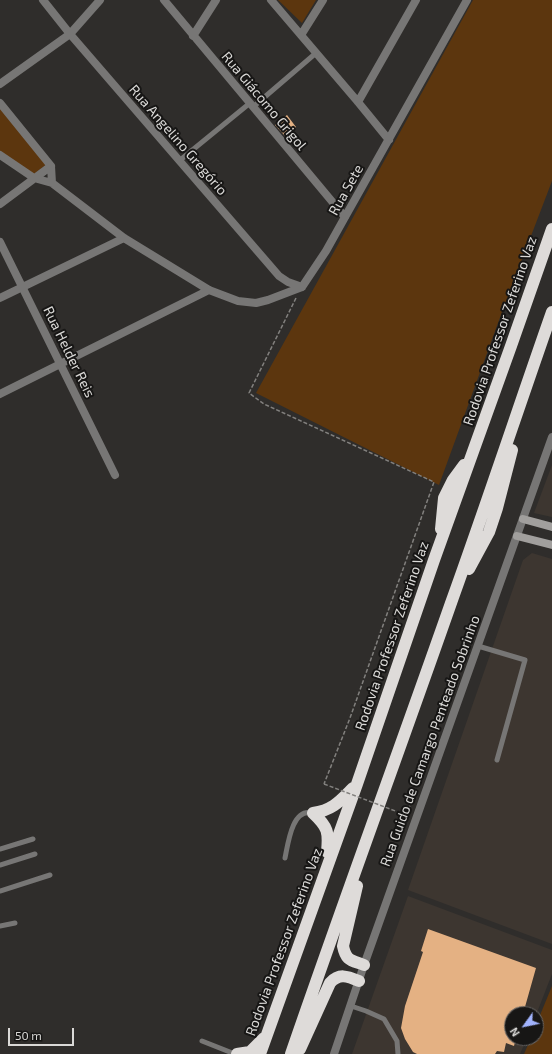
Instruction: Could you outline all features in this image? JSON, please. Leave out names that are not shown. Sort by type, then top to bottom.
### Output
[{"type":"highway","name":"Rodovia Professor Zeferino Vaz","points":[[260,1054],[357,784],[436,554],[552,229]]},
{"type":"highway","points":[[291,1054],[322,963],[483,514],[515,416],[552,312]]},
{"type":"highway","points":[[326,869],[328,838],[327,828],[313,813],[331,808],[357,784]]},
{"type":"highway","points":[[364,965],[350,960],[345,954],[343,946],[368,836]]},
{"type":"highway","points":[[298,1054],[330,983],[336,977],[340,976],[348,976],[359,981]]},
{"type":"highway","points":[[236,1054],[250,1052],[267,1034]]},
{"type":"street","name":"Rua Angelino Gregório","points":[[43,0],[70,34],[279,276],[288,282],[302,287]]},
{"type":"street","points":[[0,84],[70,34],[100,0]]},
{"type":"street","name":"Rua Giácomo Grigol","points":[[164,0],[345,217]]},
{"type":"street","points":[[193,36],[216,0]]},
{"type":"street","points":[[271,0],[389,140]]},
{"type":"street","points":[[301,35],[323,0]]},
{"type":"street","points":[[358,102],[416,0]]},
{"type":"street","name":"Rua Sete","points":[[302,287],[326,251],[467,0]]},
{"type":"street","points":[[0,103],[51,166],[52,182]]},
{"type":"street","points":[[0,155],[34,178],[52,182],[124,238],[209,290],[238,301],[256,302],[268,300],[302,287]]},
{"type":"street","points":[[0,204],[51,166]]},
{"type":"street","points":[[0,298],[124,238]]},
{"type":"street","name":"Rua Helder Reis","points":[[0,242],[62,364],[115,475]]},
{"type":"street","points":[[0,394],[209,290]]},
{"type":"street","name":"Rua Guido de Camargo Penteado Sobrinho","points":[[334,1054],[364,965],[552,437]]},
{"type":"street","points":[[523,519],[552,527]]},
{"type":"street","points":[[517,536],[552,545]]},
{"type":"lane","points":[[179,161],[316,53]]},
{"type":"lane","points":[[478,646],[525,660],[497,760]]},
{"type":"lane","points":[[285,858],[296,818],[302,813],[313,813]]},
{"type":"lane","points":[[0,849],[33,839]]},
{"type":"lane","points":[[0,865],[35,854]]},
{"type":"lane","points":[[0,892],[50,875]]},
{"type":"lane","points":[[0,926],[15,923]]},
{"type":"lane","points":[[351,1006],[384,1019],[397,1041],[398,1054]]},
{"type":"lane","points":[[202,1041],[236,1054]]},
{"type":"path","points":[[302,287],[249,393],[264,404],[434,482],[350,718],[324,784],[406,815],[418,787]]},
{"type":"shaded area","points":[[278,0],[316,0],[302,23]]},
{"type":"shaded area","points":[[473,0],[552,0],[552,181],[502,312],[439,485],[256,393]]},
{"type":"shaded area","points":[[0,107],[48,163],[33,175],[0,152]]},
{"type":"shaded area","points":[[552,465],[552,517],[534,513]]},
{"type":"shaded area","points":[[532,553],[552,559],[552,944],[408,890],[523,560]]},
{"type":"shaded area","points":[[408,896],[552,950],[552,974],[540,1006],[504,1006],[504,1046],[524,1046],[520,1054],[352,1054]]},
{"type":"shaded area","points":[[552,986],[552,1054],[524,1054],[528,1046],[544,1046],[544,1006]]},
{"type":"building","points":[[287,115],[296,127],[285,136],[275,125]]},
{"type":"building","points":[[428,929],[536,968],[525,1006],[504,1006],[504,1046],[505,1046],[504,1052],[497,1051],[495,1054],[417,1054],[413,1052],[405,1039],[401,1028],[405,1006],[423,952],[421,951]]}]
